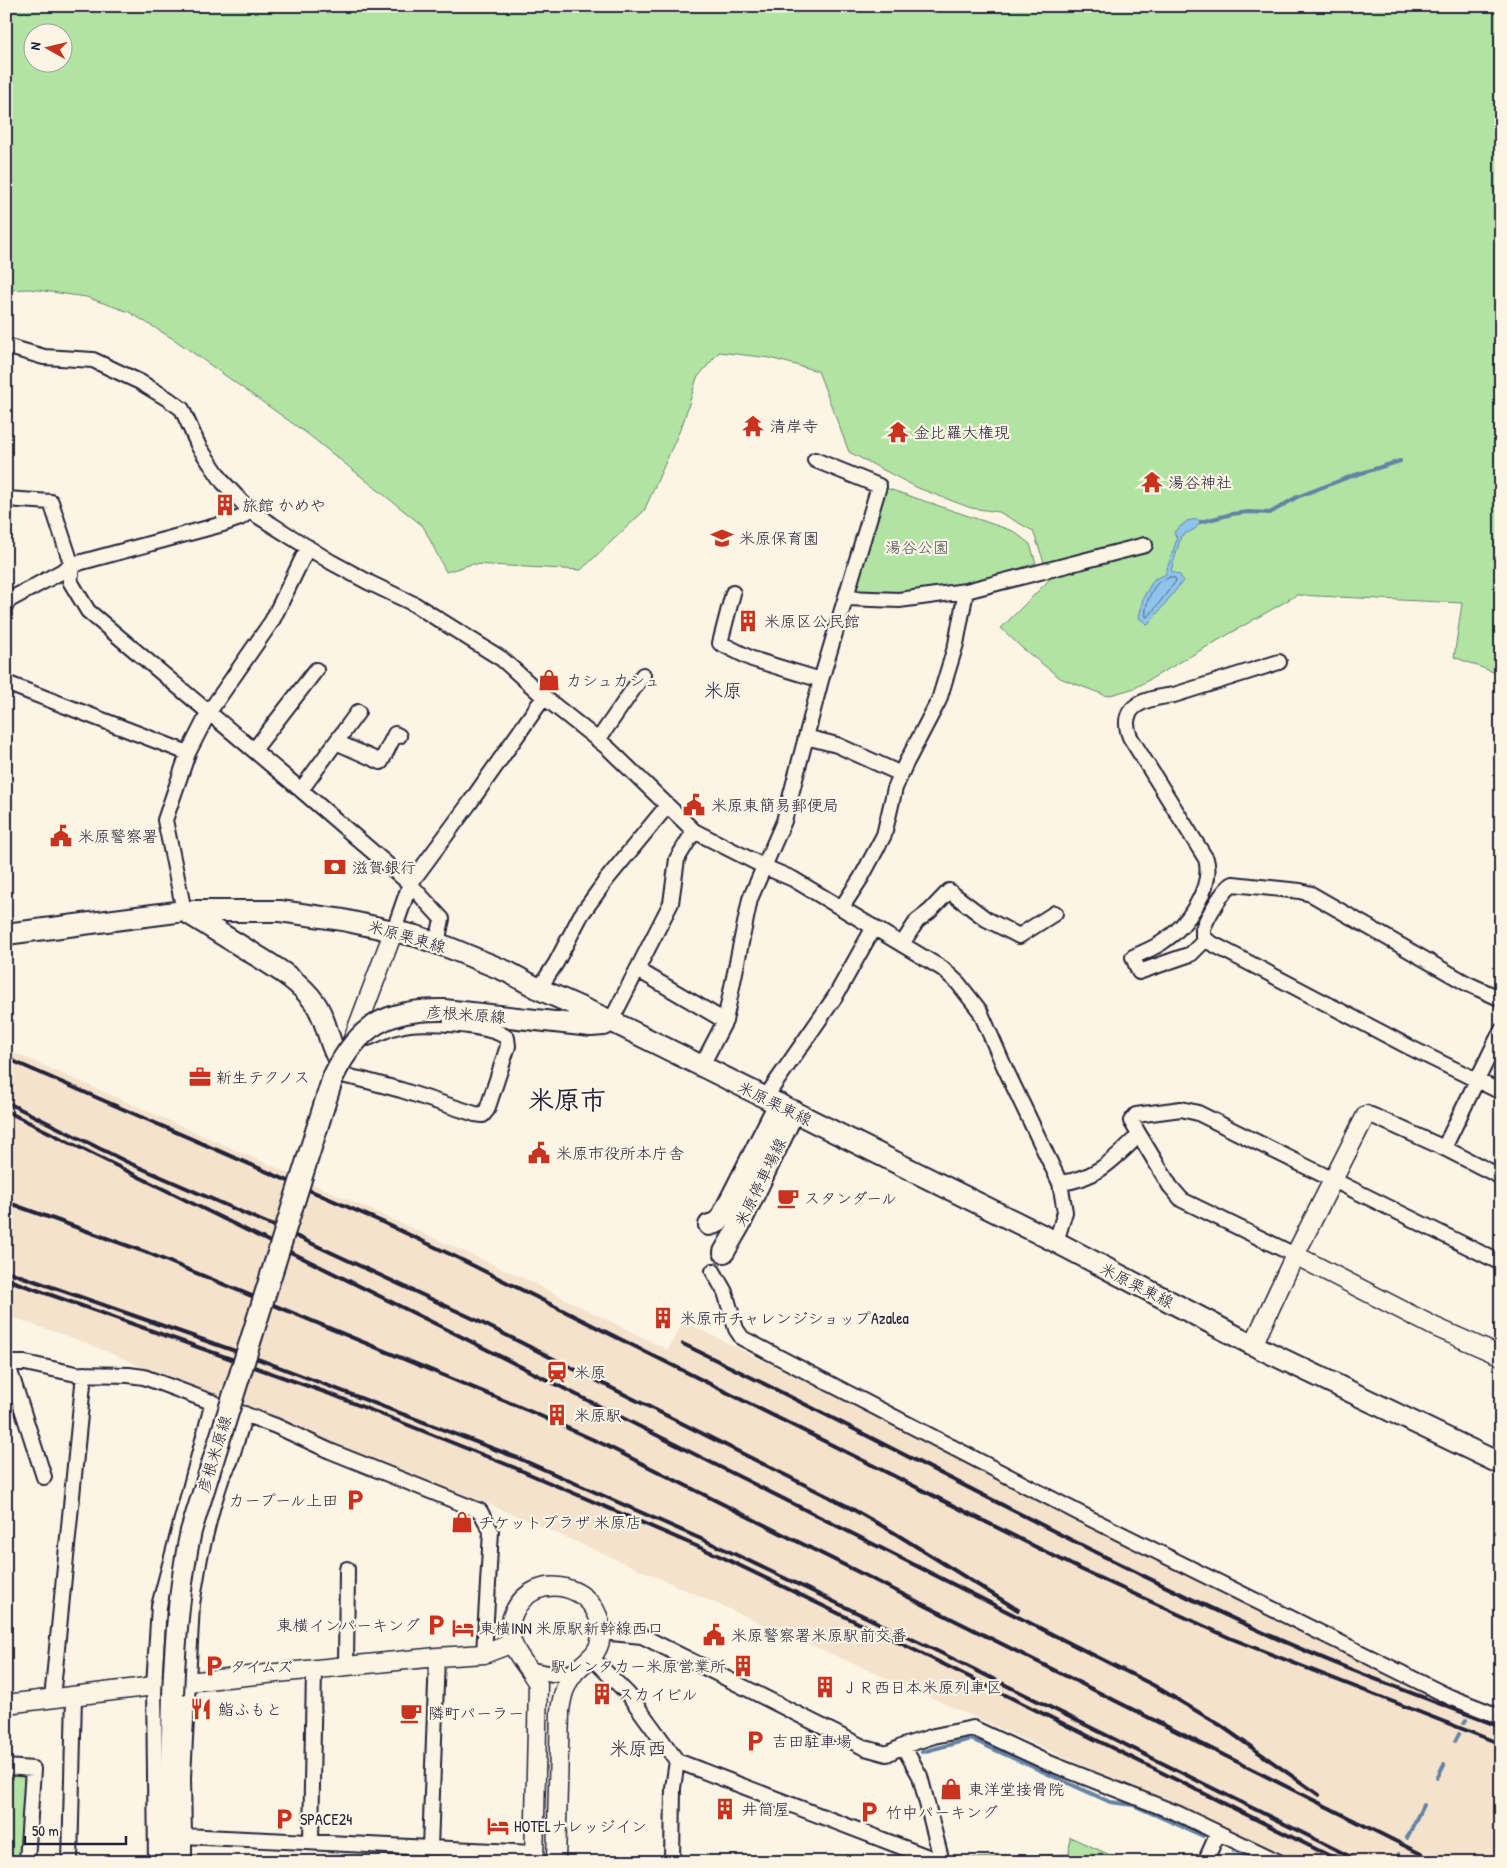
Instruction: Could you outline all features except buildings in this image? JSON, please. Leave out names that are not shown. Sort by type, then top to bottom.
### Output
[{"type":"main road","name":"米原栗東線","points":[[6,934],[184,911],[280,911],[394,930],[437,943],[508,972],[611,1021],[1056,1242],[1253,1345],[1501,1464]]},
{"type":"main road","points":[[184,911],[294,980],[315,1002],[327,1026],[333,1050],[343,1061]]},
{"type":"main road","name":"彦根米原線","points":[[169,1862],[180,1689],[176,1621],[191,1532],[325,1101],[343,1061],[359,1037],[382,1020],[411,1011],[444,1010],[591,1026],[604,1025],[611,1021]]},
{"type":"main road","name":"米原停車場線","points":[[709,1225],[716,1223],[722,1218],[780,1104]]},
{"type":"main road","name":"米原停車場線","points":[[724,1252],[780,1104]]},
{"type":"street","points":[[6,346],[44,357],[93,360],[140,382],[168,399],[182,409],[199,447],[223,482],[250,511],[370,583],[414,604],[502,659],[598,740],[694,831],[764,867],[793,879],[943,969],[958,983],[980,1011],[1060,1183],[1065,1212],[1056,1242]]},
{"type":"street","points":[[701,1067],[725,1020],[750,899],[784,821],[821,680],[880,486],[815,460]]},
{"type":"street","points":[[6,499],[51,502],[72,566],[70,581],[88,611],[410,884],[442,919],[437,943]]},
{"type":"street","points":[[6,604],[11,599],[72,566],[223,524],[240,518],[250,511]]},
{"type":"street","points":[[846,598],[899,600],[966,591],[1145,545]]},
{"type":"street","points":[[184,911],[165,820],[188,753],[209,712],[272,621],[308,547]]},
{"type":"street","points":[[842,907],[861,878],[884,835],[895,788],[939,700],[956,644],[966,591]]},
{"type":"street","points":[[733,593],[720,643],[752,659],[821,680]]},
{"type":"street","points":[[1206,939],[1191,954],[1139,972],[1133,957],[1164,941],[1178,929],[1191,913],[1206,887],[1208,867],[1206,859],[1130,737],[1128,729],[1129,715],[1133,708],[1141,702],[1155,697],[1180,693],[1279,662]]},
{"type":"street","points":[[254,750],[316,670]]},
{"type":"street","points":[[598,740],[643,675]]},
{"type":"street","points":[[6,683],[188,753]]},
{"type":"street","points":[[314,1148],[343,1061],[410,884],[469,804],[544,696]]},
{"type":"street","points":[[301,790],[358,712]]},
{"type":"street","points":[[336,742],[381,762],[394,734],[399,736]]},
{"type":"street","points":[[806,737],[837,745],[901,774]]},
{"type":"street","points":[[539,988],[556,963],[586,908],[607,879],[667,806]]},
{"type":"street","points":[[611,1021],[671,903],[677,859],[694,831]]},
{"type":"street","points":[[1501,999],[1466,982],[1311,894],[1300,891],[1233,884],[1228,886],[1203,929],[1203,937],[1206,939],[1411,1048],[1501,1092]]},
{"type":"street","points":[[902,944],[917,921],[930,911],[949,891],[986,919],[1019,936],[1055,913]]},
{"type":"street","points":[[780,1104],[835,997],[874,927]]},
{"type":"street","points":[[638,970],[725,1020]]},
{"type":"street","points":[[435,1023],[495,1031],[507,1038],[508,1046],[488,1110],[483,1115],[360,1078],[343,1061],[400,1025],[435,1023]]},
{"type":"street","points":[[1444,1148],[1501,1031]]},
{"type":"street","points":[[1501,1264],[1198,1114],[1181,1109],[1136,1115],[1131,1121],[1170,1186],[1182,1200],[1435,1327],[1501,1356]]},
{"type":"street","points":[[1253,1345],[1294,1255],[1366,1114],[1444,1148],[1501,1177]]},
{"type":"street","points":[[1060,1183],[1078,1181],[1098,1171],[1110,1163],[1140,1135]]},
{"type":"street","points":[[713,1271],[725,1292],[736,1329],[742,1338],[1079,1513],[1450,1697],[1501,1718]]},
{"type":"street","points":[[44,1477],[7,1363],[25,1363],[84,1374],[144,1377],[276,1426],[330,1451],[480,1511],[491,1531],[484,1654]]},
{"type":"street","points":[[52,1699],[84,1374]]},
{"type":"street","points":[[156,1862],[154,1686],[159,1606],[213,1402]]},
{"type":"street","points":[[184,1862],[180,1689],[200,1557],[213,1505],[222,1478],[230,1462],[245,1414]]},
{"type":"street","points":[[346,1667],[347,1569]]},
{"type":"street","points":[[184,1836],[430,1848],[534,1858],[538,1684],[519,1656],[512,1641],[510,1633],[511,1618],[523,1599],[532,1591],[543,1587],[566,1588],[578,1593],[590,1603],[598,1618],[601,1632],[598,1648],[592,1658],[576,1672],[563,1692],[560,1710],[556,1862]]},
{"type":"street","points":[[601,1632],[642,1636],[864,1748],[887,1754],[903,1746],[934,1736],[973,1728],[1044,1761],[1179,1814],[1279,1862]]},
{"type":"street","points":[[6,1704],[154,1686],[180,1689],[314,1670],[484,1654],[502,1648],[512,1641]]},
{"type":"street","points":[[430,1848],[437,1657]]},
{"type":"street","points":[[592,1658],[628,1694],[677,1760],[941,1862]]},
{"type":"street","points":[[311,1842],[314,1670]]},
{"type":"street","points":[[530,1670],[553,1674],[576,1672]]},
{"type":"street","points":[[70,1862],[74,1696]]},
{"type":"street","points":[[903,1746],[920,1776],[941,1862]]},
{"type":"street","points":[[672,1862],[673,1788],[677,1760]]},
{"type":"street","points":[[6,1768],[33,1769],[27,1862]]},
{"type":"street","points":[[1205,1862],[1218,1833]]},
{"type":"shaded area","points":[[6,1049],[519,1276],[668,1350],[683,1321],[1451,1702],[1501,1724],[1501,1862],[1296,1862],[941,1702],[513,1514],[196,1390],[89,1344],[6,1315]]},
{"type":"green space","points":[[6,6],[1501,6],[1501,675],[1454,657],[1462,603],[1297,595],[1135,688],[1107,696],[1060,678],[1022,648],[1001,628],[1050,579],[1033,531],[999,512],[971,508],[918,488],[849,452],[818,371],[770,358],[719,352],[697,378],[683,423],[644,511],[581,570],[472,564],[446,572],[423,526],[309,435],[175,340],[129,312],[86,297],[30,289],[6,290]]},
{"type":"green space","name":"湯谷公園","points":[[886,488],[1013,531],[1030,544],[1036,563],[970,584],[891,596],[861,593],[857,588]]},
{"type":"green space","points":[[6,1775],[22,1775],[27,1780],[20,1862],[6,1862]]},
{"type":"green space","points":[[1070,1837],[1126,1862],[956,1862],[949,1859],[1069,1854]]},
{"type":"water","points":[[1197,519],[1201,522],[1195,529],[1181,536],[1171,571],[1180,575],[1183,581],[1148,625],[1139,618],[1143,598],[1154,579],[1165,575],[1177,539],[1174,532],[1187,521]]},
{"type":"water","points":[[1234,1847],[1266,1862],[1255,1862],[1232,1851]]},
{"type":"waterway","points":[[1201,522],[1232,514],[1248,512],[1270,513],[1297,497],[1349,477],[1400,461]]},
{"type":"waterway","points":[[1455,1741],[1459,1734]]},
{"type":"waterway","points":[[922,1752],[971,1739],[1110,1802],[1133,1805],[1203,1836]]},
{"type":"waterway","points":[[1437,1778],[1444,1764]]},
{"type":"waterway","points":[[1407,1838],[1423,1805]]},
{"type":"waterway","points":[[1396,1862],[1399,1854]]},
{"type":"railway","points":[[6,1058],[380,1221],[454,1256],[1080,1569],[1230,1638],[1501,1744]]},
{"type":"railway","points":[[6,1102],[127,1162],[269,1224]]},
{"type":"railway","points":[[6,1111],[456,1334],[1153,1685],[1220,1725],[1319,1795]]},
{"type":"railway","points":[[6,1202],[148,1253],[534,1413],[605,1445],[1437,1862]]},
{"type":"railway","points":[[272,1225],[474,1319],[845,1505],[893,1532],[1018,1610]]},
{"type":"railway","points":[[6,1271],[258,1359],[518,1458],[726,1550],[939,1652],[1361,1862]]},
{"type":"railway","points":[[6,1279],[333,1395],[513,1467],[724,1558],[935,1660],[1342,1862]]},
{"type":"railway","points":[[683,1344],[1187,1597],[1320,1657],[1501,1727]]},
{"type":"place","name":"清岸寺","points":[[753,426]]},
{"type":"place","name":"金比羅大権現","points":[[898,432]]},
{"type":"place","name":"湯谷神社","points":[[1152,482]]},
{"type":"place","name":"旅館 かめや","points":[[225,505]]},
{"type":"place","name":"米原保育園","points":[[722,538]]},
{"type":"place","name":"米原区公民館","points":[[748,621]]},
{"type":"place","name":"カシュカシュ","points":[[549,680]]},
{"type":"place","name":"米原東簡易郵便局","points":[[694,805]]},
{"type":"place","name":"米原警察署","points":[[61,836]]},
{"type":"place","name":"滋賀銀行","points":[[335,867]]},
{"type":"place","name":"新生テクノス","points":[[200,1077]]},
{"type":"place","name":"米原市役所本庁舎","points":[[539,1153]]},
{"type":"place","name":"スタンダール","points":[[788,1198]]},
{"type":"place","name":"米原市チャレンジショップAzalea","points":[[663,1318]]},
{"type":"place","name":"米原","points":[[557,1372]]},
{"type":"place","name":"米原駅","points":[[557,1415]]},
{"type":"place","name":"カープール上田","points":[[355,1500]]},
{"type":"place","name":"チケットプラザ 米原店","points":[[462,1522]]},
{"type":"place","name":"東横インパーキング","points":[[436,1625]]},
{"type":"place","name":"東横INN 米原駅新幹線西口","points":[[463,1628]]},
{"type":"place","name":"米原警察署米原駅前交番","points":[[714,1635]]},
{"type":"place","name":"タイムズ","points":[[214,1666]]},
{"type":"place","name":"駅レンタカー米原営業所","points":[[743,1666]]},
{"type":"place","name":"ＪＲ西日本米原列車区","points":[[825,1687]]},
{"type":"place","name":"スカイビル","points":[[602,1694]]},
{"type":"place","name":"鮨ふもと","points":[[201,1709]]},
{"type":"place","name":"隣町パーラー","points":[[411,1713]]},
{"type":"place","name":"吉田駐車場","points":[[755,1741]]},
{"type":"place","name":"東洋堂接骨院","points":[[951,1789]]},
{"type":"place","name":"井筒屋","points":[[725,1809]]},
{"type":"place","name":"竹中パーキング","points":[[869,1812]]},
{"type":"place","name":"SPACE24","points":[[284,1819]]},
{"type":"place","name":"HOTELナレッジイン","points":[[498,1826]]},
{"type":"district","name":"米原","points":[[723,690]]},
{"type":"district","name":"米原市","points":[[567,1099]]},
{"type":"district","name":"米原西","points":[[638,1748]]}]
